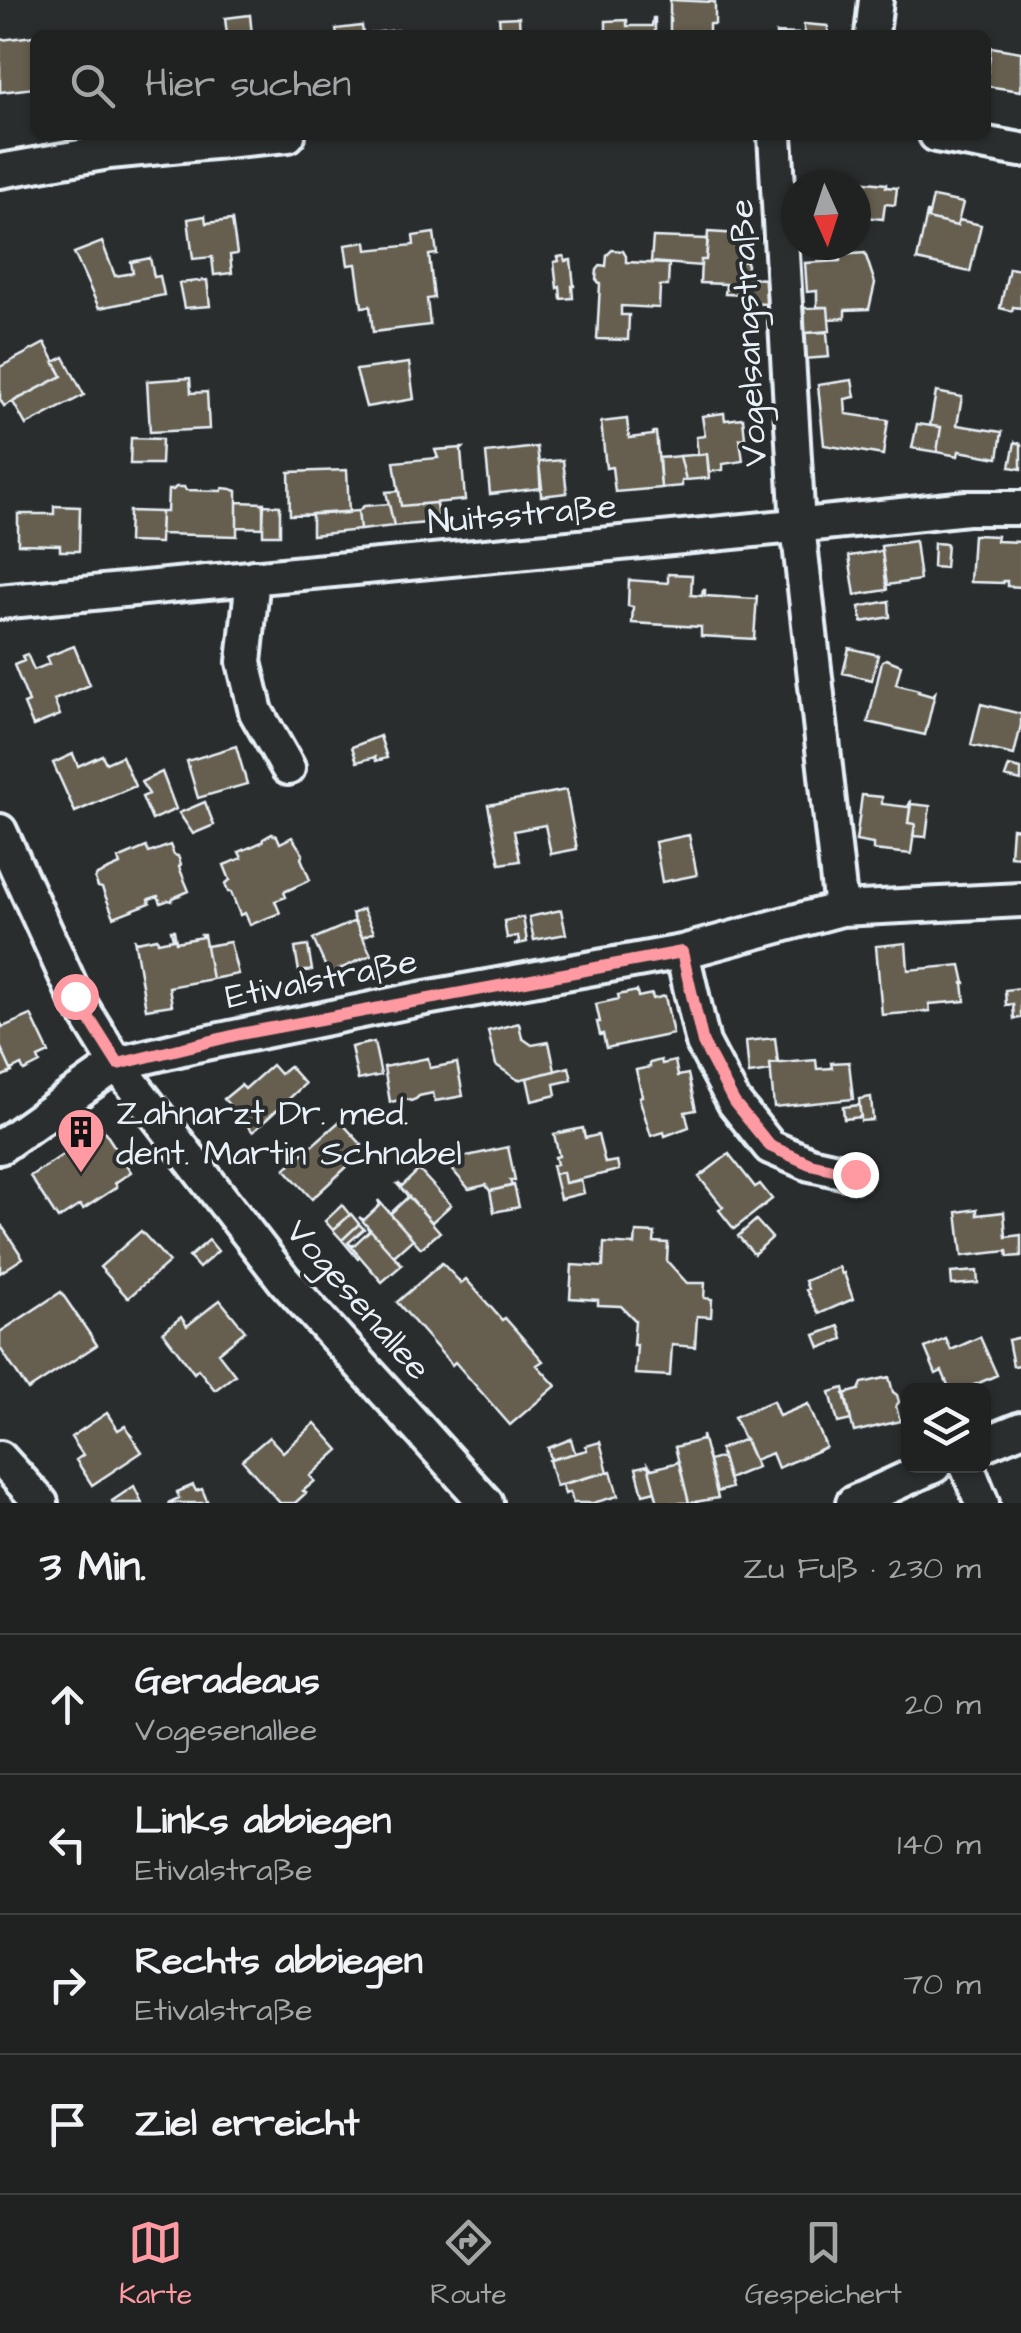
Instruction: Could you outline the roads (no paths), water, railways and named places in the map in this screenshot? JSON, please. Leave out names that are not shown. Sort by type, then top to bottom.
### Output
[{"type":"street","points":[[873,30],[876,0]]},
{"type":"street","points":[[0,172],[109,152],[235,140]]},
{"type":"street","name":"Vogelsangstraße","points":[[775,140],[798,526]]},
{"type":"street","points":[[964,140],[1021,150]]},
{"type":"street","name":"Nuitsstraße","points":[[0,602],[967,508],[1021,508]]},
{"type":"street","points":[[798,526],[840,910]]},
{"type":"street","points":[[253,576],[244,662],[256,712],[288,768]]},
{"type":"street","name":"Vogesenallee","points":[[0,831],[75,996],[118,1064],[284,1280],[486,1503]]},
{"type":"street","name":"Etivalstraße","points":[[0,1147],[118,1064],[240,1034],[682,952],[840,910],[1021,900]]},
{"type":"street","points":[[682,952],[703,1043],[734,1102],[770,1146],[810,1164],[855,1174]]},
{"type":"street","points":[[991,1441],[1021,1428]]},
{"type":"street","points":[[0,1458],[41,1503]]},
{"type":"street","points":[[853,1503],[919,1473]]},
{"type":"street","points":[[970,1473],[982,1503]]},
{"type":"place","name":"Zahnarzt Dr. med. dent. Martin Schnabel","points":[[81,1174]]}]
